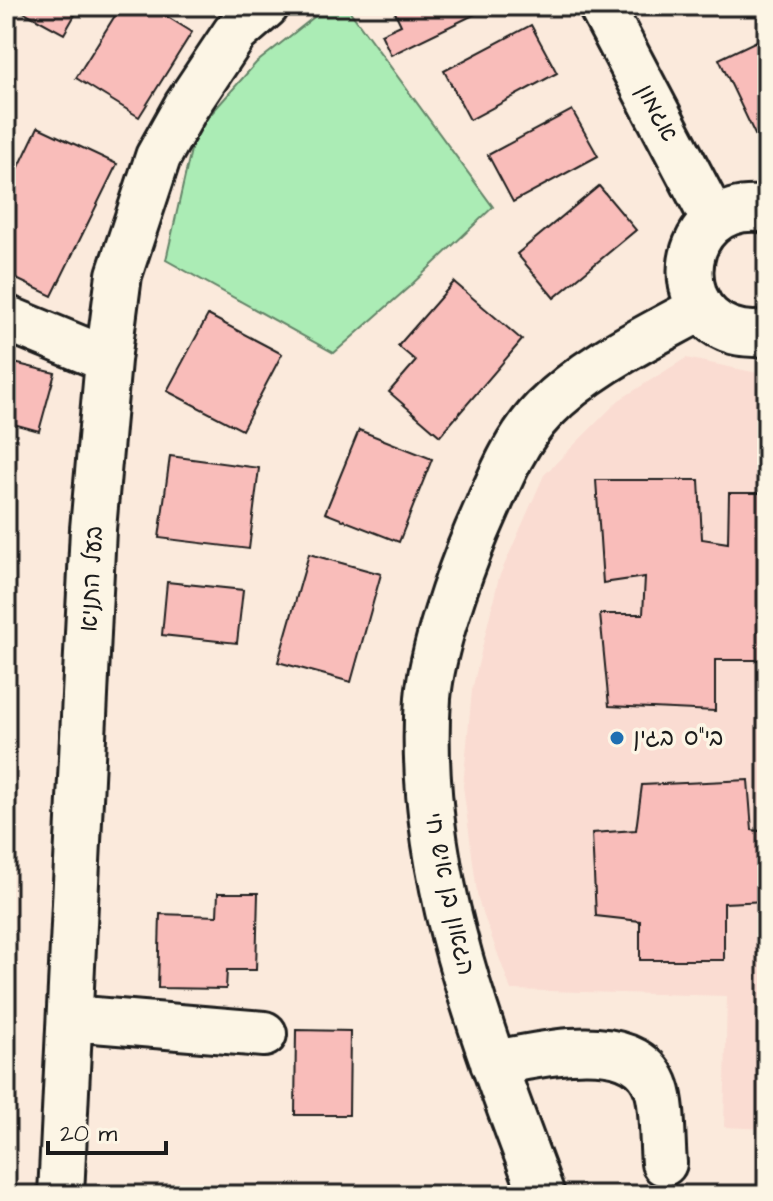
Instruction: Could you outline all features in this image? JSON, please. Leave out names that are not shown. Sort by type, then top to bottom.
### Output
[{"type":"street","name":"אגמון","points":[[601,6],[714,221]]},
{"type":"street","name":"בעל התניא","points":[[61,1195],[93,529],[119,275],[158,157],[237,15]]},
{"type":"street","points":[[767,210],[752,208],[732,212],[714,221],[701,235],[692,252],[689,272],[692,291],[701,308],[715,323],[732,332],[752,335],[767,333]]},
{"type":"street","name":"הגאון בן איש חי","points":[[542,1195],[493,1063],[442,886],[428,771],[428,698],[443,631],[467,555],[512,453],[543,411],[584,375],[701,308]]},
{"type":"street","points":[[6,318],[108,360]]},
{"type":"street","points":[[70,1018],[264,1034]]},
{"type":"street","points":[[493,1063],[580,1050],[625,1056],[644,1067],[657,1088],[664,1163]]},
{"type":"shaded area","name":"בי\"ס בגין","points":[[686,358],[767,375],[767,1129],[724,1127],[727,996],[511,990],[478,900],[463,786],[472,690],[499,577],[544,475],[619,400]]},
{"type":"green space","points":[[328,6],[346,6],[493,207],[334,353],[166,260],[195,132],[256,63]]},
{"type":"building","points":[[13,6],[80,6],[64,34]]},
{"type":"building","points":[[121,6],[150,6],[192,32],[139,117],[76,78]]},
{"type":"building","points":[[392,6],[492,6],[391,55],[381,34],[401,25]]},
{"type":"building","points":[[531,25],[557,73],[470,120],[444,71]]},
{"type":"building","points":[[767,36],[767,134],[757,139],[719,59]]},
{"type":"building","points":[[572,110],[598,156],[513,202],[488,155]]},
{"type":"building","points":[[38,127],[117,164],[52,296],[6,274],[6,194]]},
{"type":"building","points":[[599,186],[636,230],[554,298],[517,254]]},
{"type":"building","points":[[454,282],[522,340],[440,436],[389,392],[416,361],[398,346]]},
{"type":"building","points":[[208,315],[282,354],[242,430],[167,391]]},
{"type":"building","points":[[6,361],[55,373],[39,431],[6,422]]},
{"type":"building","points":[[359,430],[432,459],[399,542],[325,513]]},
{"type":"building","points":[[170,456],[259,468],[249,549],[159,538]]},
{"type":"building","points":[[596,480],[699,480],[702,539],[728,543],[729,493],[767,493],[767,676],[759,660],[715,660],[715,711],[609,706],[600,614],[643,614],[645,577],[603,583]]},
{"type":"building","points":[[309,554],[381,574],[351,682],[278,662]]},
{"type":"building","points":[[167,582],[243,590],[237,643],[162,635]]},
{"type":"building","points":[[748,780],[752,830],[767,832],[767,901],[724,903],[724,960],[640,960],[640,921],[596,916],[592,833],[636,830],[642,785]]},
{"type":"building","points":[[218,893],[258,893],[256,970],[227,970],[226,989],[158,988],[160,914],[217,916]]},
{"type":"building","points":[[296,1030],[350,1031],[349,1115],[295,1115]]},
{"type":"place","name":"בי\"ס בגין","points":[[617,738]]}]
